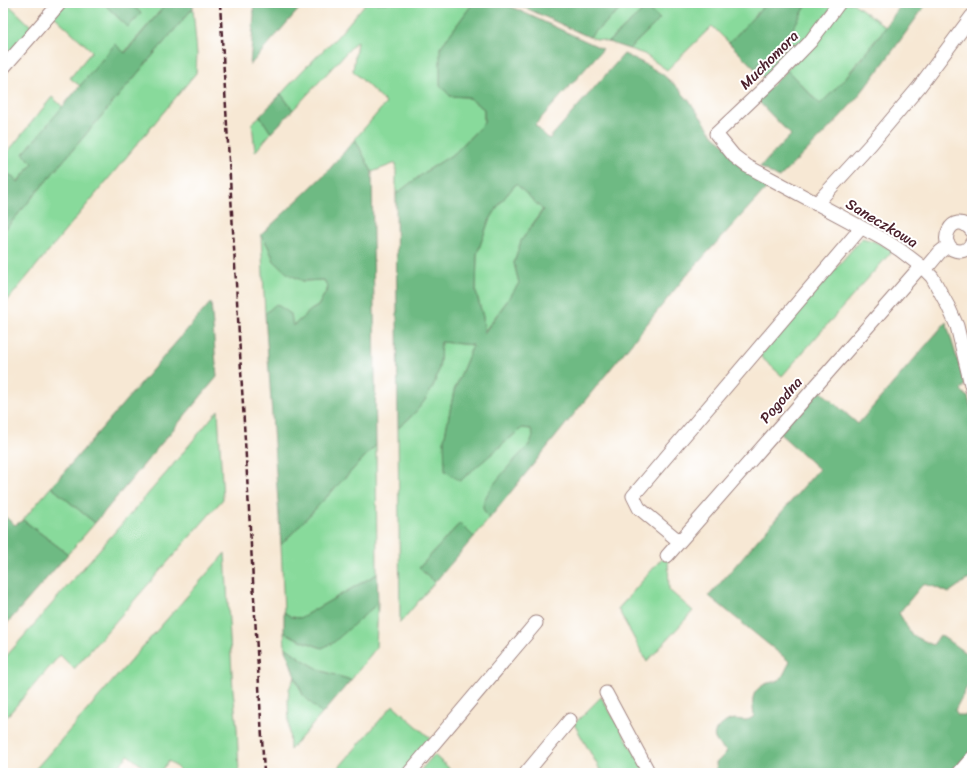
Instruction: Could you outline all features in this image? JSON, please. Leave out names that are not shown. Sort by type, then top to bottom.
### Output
[{"type":"street","points":[[3,68],[60,3]]},
{"type":"street","name":"Muchomora","points":[[716,134],[776,77],[810,42],[839,3]]},
{"type":"street","points":[[816,204],[871,144],[914,92],[972,16]]},
{"type":"street","name":"Saneczkowa","points":[[716,134],[734,156],[747,166],[883,239],[923,268],[932,277],[957,326],[972,389]]},
{"type":"street","points":[[972,231],[963,223],[956,223],[950,226],[946,233],[946,239],[953,249],[960,251],[966,249],[972,242]]},
{"type":"street","points":[[674,537],[639,508],[633,496],[861,228]]},
{"type":"street","name":"Pogodna","points":[[667,556],[923,268],[949,245]]},
{"type":"street","points":[[409,773],[536,623]]},
{"type":"street","points":[[606,694],[649,773]]},
{"type":"street","points":[[526,773],[570,720]]},
{"type":"street","points":[[959,773],[972,758]]},
{"type":"green space","points":[[3,3],[7,3],[33,28],[6,60],[3,57]]},
{"type":"green space","points":[[66,3],[103,3],[128,27],[141,13],[130,3],[167,3],[124,53],[115,45],[80,86],[70,78],[92,51],[54,16]]},
{"type":"green space","points":[[103,3],[130,3],[141,13],[128,27]]},
{"type":"green space","points":[[167,3],[193,3],[193,8],[3,232],[3,169],[18,182],[33,163],[23,154],[115,44],[125,53]]},
{"type":"green space","points":[[253,3],[293,3],[299,9],[250,65],[254,15]]},
{"type":"green space","points":[[366,3],[473,3],[440,48],[450,96],[467,97],[484,109],[484,123],[455,153],[428,170],[396,194],[396,163],[372,172],[355,139],[386,103],[353,71],[357,41],[293,110],[281,94],[337,37]]},
{"type":"green space","points":[[473,3],[503,3],[603,49],[535,125],[549,139],[624,54],[662,74],[676,86],[690,102],[714,136],[772,182],[685,277],[489,519],[483,508],[484,501],[488,493],[502,474],[530,444],[533,435],[531,429],[522,428],[460,481],[445,471],[444,440],[454,391],[473,345],[441,342],[440,364],[434,385],[418,409],[398,428],[396,194],[428,170],[455,153],[484,123],[484,109],[467,97],[450,96],[440,85],[440,48]],"holes":[[[516,184],[543,210],[521,241],[514,263],[519,283],[484,333],[483,317],[476,292],[477,254],[488,223],[500,203]]]},
{"type":"green space","points":[[515,3],[628,3],[589,37]]},
{"type":"green space","points":[[628,3],[767,3],[729,43],[712,26],[667,70],[644,54],[629,49],[660,19],[647,7],[608,42],[589,37]]},
{"type":"green space","points":[[767,3],[808,3],[787,38],[754,68],[729,43]]},
{"type":"green space","points":[[808,3],[835,3],[815,31],[767,81],[754,68],[787,38]]},
{"type":"green space","points":[[845,3],[853,3],[886,27],[837,88],[820,104],[787,70]]},
{"type":"green space","points":[[902,3],[927,3],[856,99],[779,178],[760,167],[791,135],[757,100],[787,70],[820,104],[843,81],[864,56]]},
{"type":"green space","points":[[647,7],[660,19],[629,49],[608,42]]},
{"type":"green space","points":[[193,8],[197,54],[196,73],[3,306],[3,232]]},
{"type":"green space","points":[[281,94],[293,110],[271,133],[260,116]]},
{"type":"green space","points":[[52,97],[63,107],[23,154],[33,163],[17,182],[3,169],[3,152],[6,154]]},
{"type":"green space","points":[[260,116],[271,133],[255,152],[252,123]]},
{"type":"green space","points":[[355,139],[372,172],[376,445],[281,545],[265,314],[276,304],[291,314],[293,326],[311,310],[318,306],[328,288],[324,280],[303,281],[288,274],[274,261],[268,246],[261,235],[328,171]]},
{"type":"green space","points":[[516,184],[543,209],[521,241],[514,263],[519,283],[483,333],[483,317],[476,292],[477,254],[488,223],[500,203]]},
{"type":"green space","points":[[261,235],[268,246],[274,261],[303,281],[324,280],[328,288],[318,306],[311,310],[292,327],[276,305],[265,314]]},
{"type":"green space","points":[[862,238],[893,250],[782,376],[760,356]]},
{"type":"green space","points":[[211,302],[217,377],[95,523],[51,487]]},
{"type":"green space","points":[[946,322],[965,385],[961,390],[968,397],[972,411],[972,578],[948,593],[935,587],[923,584],[899,613],[912,635],[933,645],[940,635],[970,656],[970,678],[955,710],[958,715],[972,715],[972,752],[954,773],[813,773],[804,770],[802,773],[717,773],[716,763],[727,752],[715,739],[715,732],[729,720],[748,720],[754,716],[753,700],[755,692],[762,686],[780,679],[790,662],[709,596],[819,469],[778,432],[817,388],[858,424]]},
{"type":"green space","points":[[441,342],[473,345],[454,391],[444,440],[483,461],[522,428],[531,429],[534,435],[530,443],[483,508],[489,519],[474,537],[460,523],[419,568],[435,582],[400,623],[398,428],[412,416],[434,385],[440,364]]},
{"type":"green space","points":[[218,410],[223,499],[74,669],[60,655],[3,721],[3,660],[167,472]]},
{"type":"green space","points":[[376,445],[377,574],[300,618],[291,617],[284,612],[281,545]]},
{"type":"green space","points":[[51,487],[95,523],[68,554],[23,520]]},
{"type":"green space","points":[[3,515],[15,525],[23,520],[68,554],[3,628]]},
{"type":"green space","points":[[460,523],[474,537],[435,582],[419,568]]},
{"type":"green space","points":[[225,553],[239,773],[183,773],[169,761],[159,773],[151,773],[128,755],[113,773],[32,773]]},
{"type":"green space","points":[[663,557],[668,559],[669,590],[693,611],[647,662],[618,609]]},
{"type":"green space","points":[[377,574],[378,603],[333,643],[322,648],[284,632],[284,612],[291,617],[300,618]]},
{"type":"green space","points":[[378,603],[376,648],[351,680],[322,671],[285,647],[284,632],[322,648]]},
{"type":"green space","points":[[285,647],[322,671],[351,680],[322,714],[303,695]]},
{"type":"green space","points":[[295,677],[303,695],[322,714],[290,750],[288,700],[289,689]]},
{"type":"green space","points":[[601,697],[647,773],[602,773],[574,724]]},
{"type":"green space","points":[[393,705],[430,738],[403,773],[334,773]]},
{"type":"green space","points":[[434,755],[455,773],[418,773]]},
{"type":"railway","points":[[220,3],[264,773]]}]
